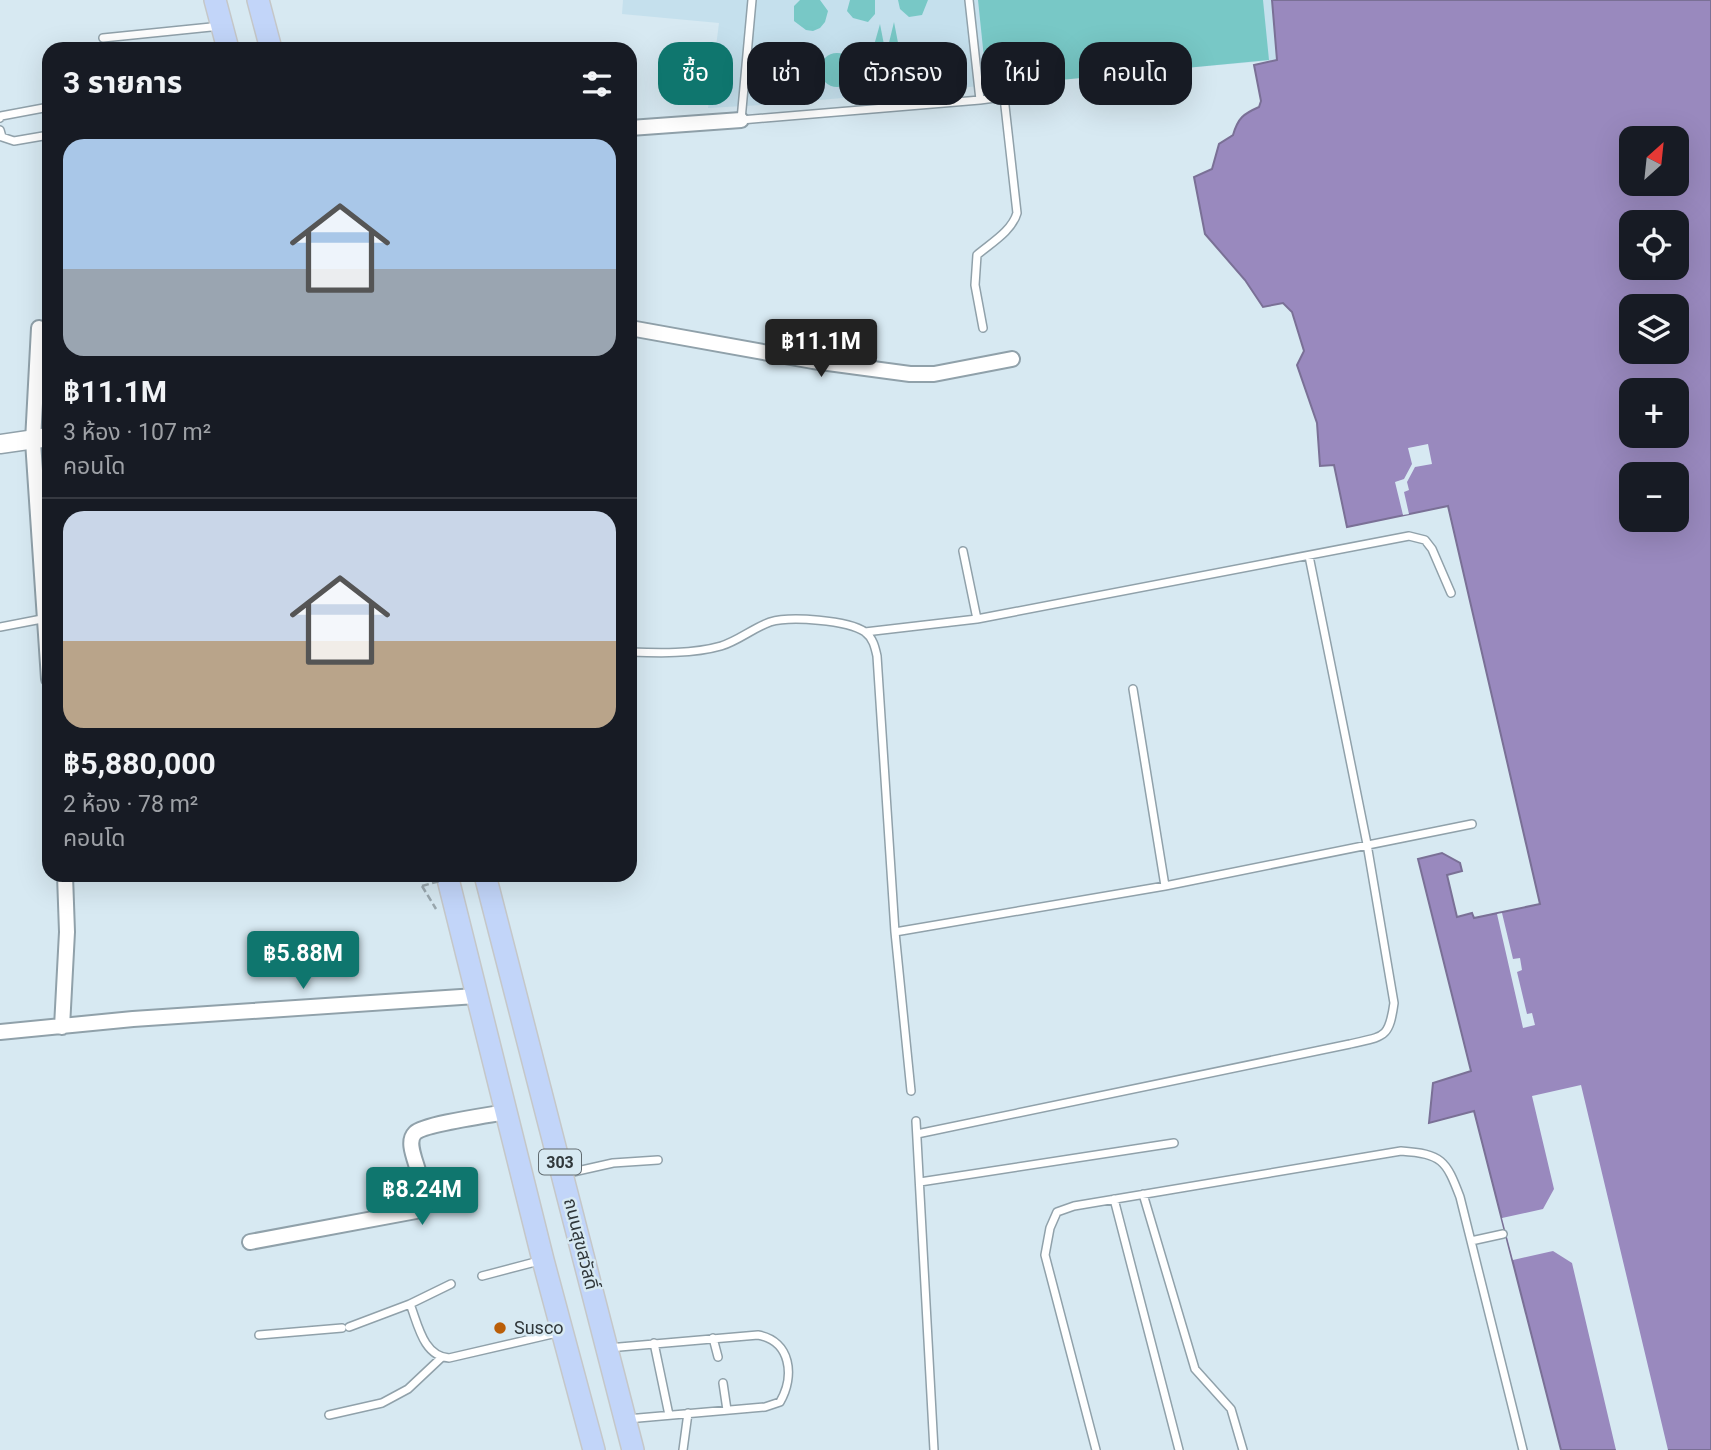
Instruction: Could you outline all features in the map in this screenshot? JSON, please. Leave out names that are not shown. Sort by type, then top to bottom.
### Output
[{"type":"main road","points":[[215,0],[226,42]]},
{"type":"main road","points":[[258,0],[269,42]]},
{"type":"main road","name":"303","points":[[449,882],[594,1450]]},
{"type":"main road","name":"ถนนสุขสวัสดิ์","points":[[487,882],[633,1450]]},
{"type":"street","points":[[637,127],[741,120]]},
{"type":"street","points":[[39,328],[42,469]]},
{"type":"street","points":[[637,329],[813,361],[910,374],[934,374],[1012,359]]},
{"type":"street","points":[[0,444],[41,439]]},
{"type":"street","points":[[62,1027],[67,932],[65,882]]},
{"type":"street","points":[[0,1032],[133,1018],[476,996]]},
{"type":"street","points":[[250,1242],[416,1210],[422,1203],[424,1194],[412,1149],[416,1132],[506,1112]]},
{"type":"lane","points":[[752,0],[741,120],[980,100],[969,0]]},
{"type":"lane","points":[[103,38],[222,26]]},
{"type":"lane","points":[[983,328],[975,285],[977,254],[1014,222],[1017,213],[1005,105]]},
{"type":"lane","points":[[0,118],[42,108]]},
{"type":"lane","points":[[0,130],[2,137],[14,141],[42,136]]},
{"type":"lane","points":[[637,652],[690,651],[723,645],[772,621],[806,619],[865,632],[977,619],[1409,536],[1424,540],[1432,549],[1451,593]]},
{"type":"lane","points":[[963,551],[977,619]]},
{"type":"lane","points":[[917,1134],[1380,1037],[1390,1026],[1394,1003],[1367,844],[1309,556]]},
{"type":"lane","points":[[0,627],[42,619]]},
{"type":"lane","points":[[865,632],[873,641],[877,656],[895,932],[911,1091]]},
{"type":"lane","points":[[1133,689],[1165,886]]},
{"type":"lane","points":[[895,932],[1165,886],[1472,824]]},
{"type":"lane","points":[[916,1121],[934,1450]]},
{"type":"lane","points":[[920,1182],[1174,1143]]},
{"type":"lane","points":[[1096,1450],[1045,1255],[1050,1228],[1057,1212],[1074,1206],[1401,1151],[1424,1153],[1444,1162],[1452,1175],[1523,1450]]},
{"type":"lane","points":[[563,1174],[613,1163],[658,1160]]},
{"type":"lane","points":[[1143,1194],[1195,1369],[1231,1409],[1243,1450]]},
{"type":"lane","points":[[1114,1199],[1179,1450]]},
{"type":"lane","points":[[1471,1241],[1503,1234]]},
{"type":"lane","points":[[482,1276],[543,1259]]},
{"type":"lane","points":[[259,1335],[345,1328],[410,1304],[451,1284]]},
{"type":"lane","points":[[410,1304],[426,1345],[442,1357],[449,1358],[562,1332]]},
{"type":"lane","points":[[607,1348],[758,1335],[772,1337],[783,1349],[789,1375],[787,1390],[780,1402],[765,1407],[625,1419]]},
{"type":"lane","points":[[713,1338],[718,1357]]},
{"type":"lane","points":[[654,1343],[669,1415]]},
{"type":"lane","points":[[329,1415],[382,1403],[408,1389],[442,1357]]},
{"type":"lane","points":[[723,1383],[727,1410]]},
{"type":"lane","points":[[683,1450],[688,1413]]},
{"type":"path","points":[[422,886],[436,882]]},
{"type":"shaded area","points":[[623,0],[1272,0],[1277,60],[1192,67],[1192,42],[1079,42],[1079,77],[1065,79],[1065,42],[981,42],[981,86],[967,87],[967,42],[839,42],[839,98],[825,99],[825,42],[747,42],[747,105],[762,105],[708,108],[708,105],[733,105],[733,42],[717,42],[719,23],[622,14]]},
{"type":"shaded area","points":[[1272,0],[1711,0],[1711,1450],[1561,1450],[1474,1111],[1429,1123],[1433,1083],[1471,1071],[1418,859],[1442,853],[1460,863],[1462,871],[1447,875],[1457,917],[1472,913],[1474,918],[1540,904],[1448,506],[1347,527],[1334,465],[1320,466],[1317,423],[1297,365],[1304,351],[1292,312],[1283,303],[1263,307],[1245,280],[1205,234],[1194,177],[1212,169],[1219,144],[1233,135],[1242,117],[1259,107],[1261,101],[1254,65],[1277,60]]},
{"type":"pier","points":[[1428,444],[1432,464],[1415,467],[1407,482],[1409,490],[1404,492],[1409,514],[1403,515],[1395,482],[1404,479],[1412,464],[1408,448]]},
{"type":"pier","points":[[1502,913],[1513,959],[1520,958],[1522,970],[1517,972],[1527,1014],[1532,1013],[1535,1025],[1523,1028],[1497,914]]},
{"type":"pier","points":[[1581,1085],[1668,1450],[1616,1450],[1572,1263],[1553,1251],[1513,1260],[1502,1218],[1543,1209],[1554,1189],[1532,1096]]},
{"type":"building","points":[[800,0],[820,0],[828,11],[820,28],[806,30],[794,21],[794,6]]},
{"type":"building","points":[[850,0],[875,0],[875,14],[868,22],[853,18],[847,11]]},
{"type":"building","points":[[898,0],[928,0],[922,15],[909,17],[900,9]]},
{"type":"building","points":[[978,0],[1263,0],[1269,60],[1192,67],[1192,42],[1079,42],[1079,78],[1065,80],[1065,42],[982,42]]},
{"type":"building","points":[[894,22],[898,42],[889,42]]},
{"type":"building","points":[[880,24],[883,42],[875,42]]},
{"type":"building","points":[[837,53],[837,87],[825,82],[825,58]]},
{"type":"place","name":"Susco","points":[[500,1328]]}]
